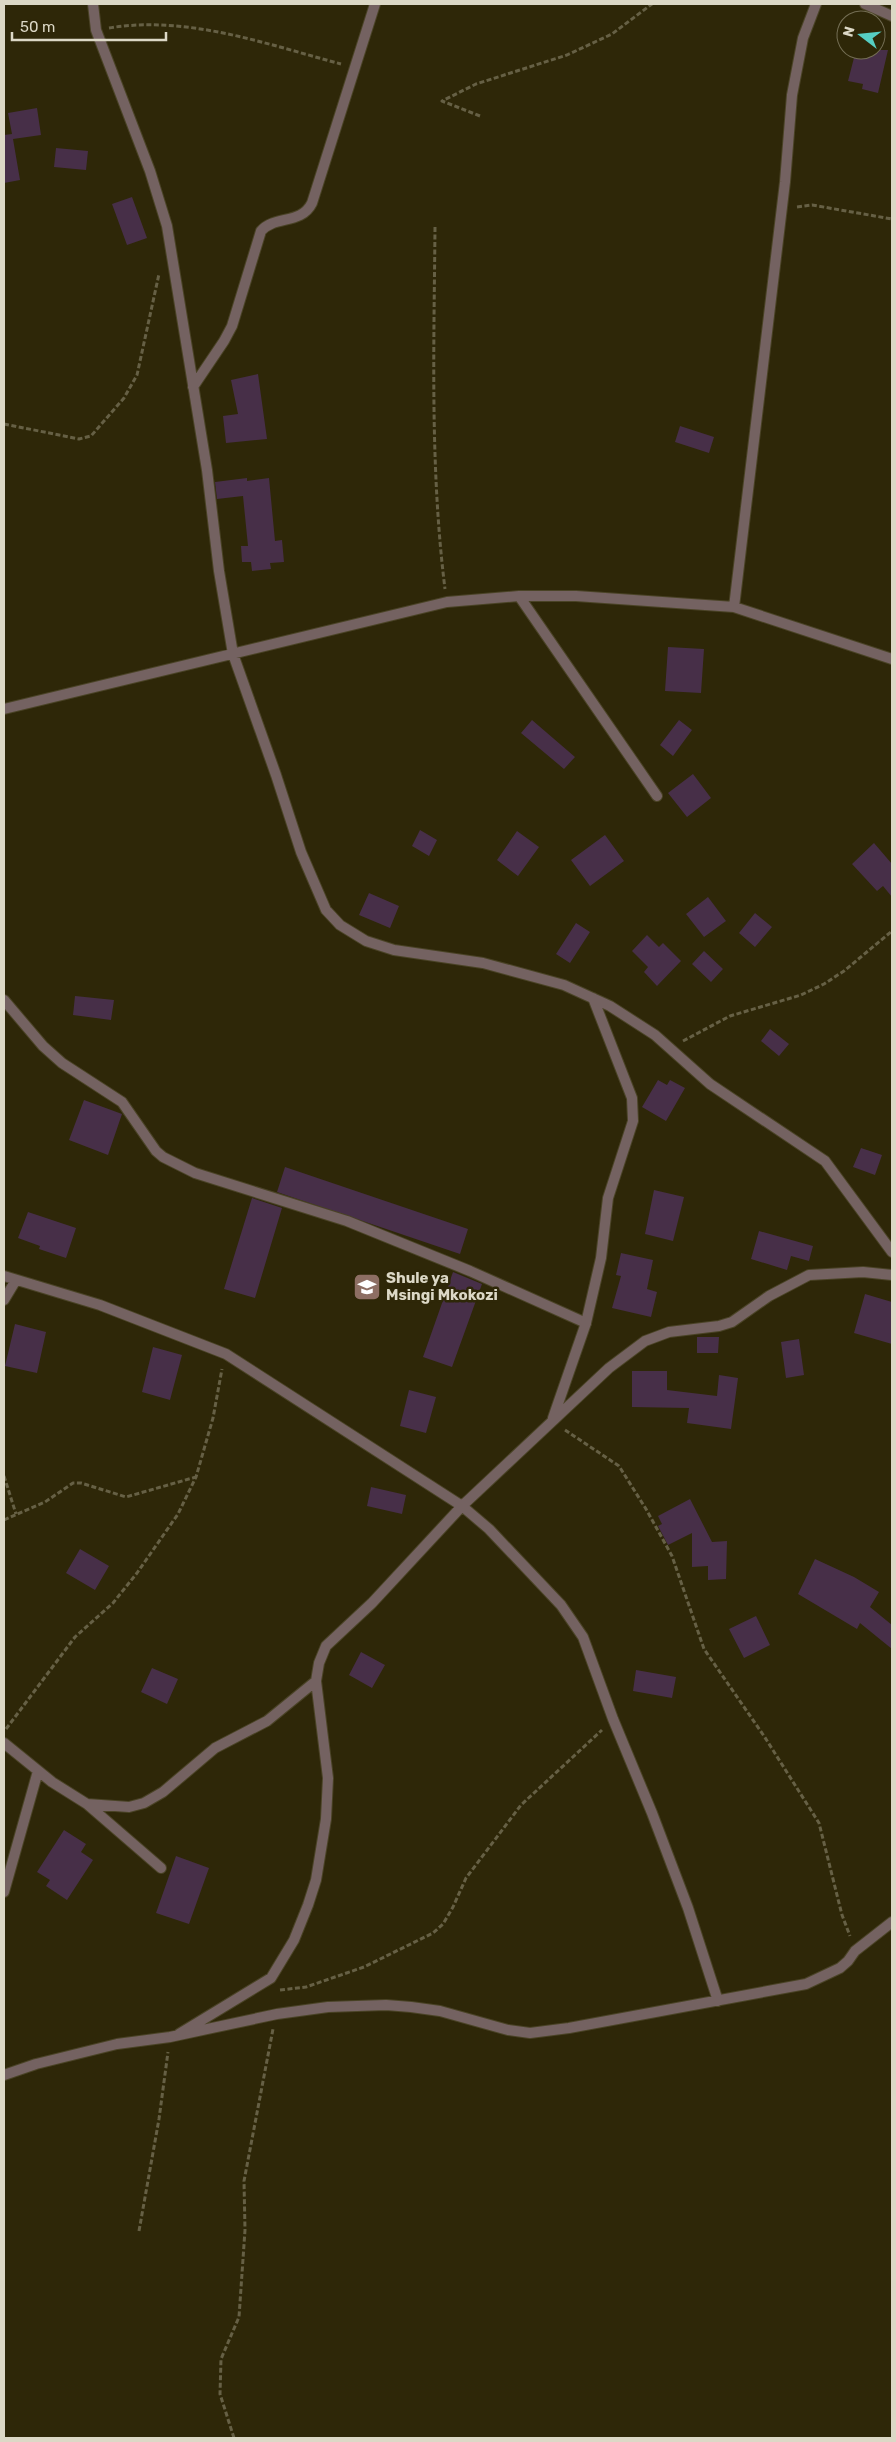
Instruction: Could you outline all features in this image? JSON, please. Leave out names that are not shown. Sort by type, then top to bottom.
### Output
[{"type":"street","points":[[93,4],[96,30],[150,171],[167,226],[207,470],[220,579],[233,654],[316,890],[326,910],[340,925],[366,941],[394,950],[483,964],[564,985],[593,998],[655,1035],[710,1084],[825,1161],[892,1252]]},
{"type":"street","points":[[194,388],[232,326],[261,232],[271,223],[303,215],[310,206],[356,68],[375,4]]},
{"type":"street","points":[[734,607],[781,215],[792,95],[803,38],[816,4]]},
{"type":"street","points":[[865,4],[878,8],[892,16]]},
{"type":"street","points":[[519,596],[657,796]]},
{"type":"street","points":[[4,709],[447,602],[519,596],[576,596],[734,607],[892,659]]},
{"type":"street","points":[[552,1421],[586,1323],[600,1258],[608,1198],[630,1136],[634,1109],[615,1050],[593,998]]},
{"type":"street","points":[[4,1000],[44,1046],[62,1063],[122,1102],[156,1151],[163,1157],[195,1173],[347,1221],[470,1271],[586,1323]]},
{"type":"street","points":[[175,2035],[271,1978],[294,1940],[308,1905],[316,1880],[326,1819],[328,1778],[316,1681],[319,1663],[326,1646],[372,1603],[462,1506],[609,1368],[645,1341],[659,1334],[719,1326],[732,1322],[769,1296],[809,1275],[863,1272],[892,1275]]},
{"type":"street","points":[[4,1276],[100,1305],[226,1354],[462,1506],[489,1529],[572,1619],[583,1637],[613,1719],[652,1813],[688,1908],[718,2001]]},
{"type":"street","points":[[4,1300],[16,1280]]},
{"type":"street","points":[[86,1804],[130,1807],[144,1803],[163,1792],[215,1748],[267,1721],[316,1681]]},
{"type":"street","points":[[4,1743],[38,1771],[86,1804],[161,1868]]},
{"type":"street","points":[[4,1892],[38,1771]]},
{"type":"street","points":[[4,2075],[36,2064],[117,2044],[328,2006],[386,2005],[440,2011],[478,2023],[530,2032],[569,2028],[806,1984],[840,1968],[848,1962],[855,1951],[892,1922]]},
{"type":"path","points":[[480,116],[442,100],[476,84],[567,55],[612,34],[652,4]]},
{"type":"path","points":[[96,30],[157,24],[237,36],[356,68]]},
{"type":"path","points":[[781,215],[806,205],[892,219]]},
{"type":"path","points":[[435,227],[434,353],[438,533],[447,602]]},
{"type":"path","points":[[4,424],[79,439],[91,436],[124,398],[137,375],[159,271]]},
{"type":"path","points":[[670,1048],[730,1016],[801,995],[824,984],[844,971],[892,931]]},
{"type":"path","points":[[4,1732],[75,1637],[114,1603],[137,1574],[178,1514],[196,1477],[213,1418],[218,1380],[226,1354]]},
{"type":"path","points":[[552,1421],[619,1466],[646,1509],[672,1556],[704,1649],[764,1736],[819,1823],[842,1915],[855,1951]]},
{"type":"path","points":[[4,1476],[16,1514]]},
{"type":"path","points":[[4,1520],[44,1502],[73,1483],[82,1483],[126,1497],[196,1477]]},
{"type":"path","points":[[278,1990],[306,1987],[364,1967],[434,1933],[453,1907],[466,1878],[521,1805],[613,1719]]},
{"type":"path","points":[[234,2438],[220,2394],[221,2359],[239,2317],[245,2230],[244,2181],[276,2014]]},
{"type":"path","points":[[139,2231],[175,2035]]},
{"type":"building","points":[[853,60],[886,60],[878,93],[862,89],[863,84],[848,81]]},
{"type":"building","points":[[37,108],[41,135],[13,139],[20,180],[4,183],[4,135],[12,134],[8,113]]},
{"type":"building","points":[[56,148],[88,151],[86,170],[54,167]]},
{"type":"building","points":[[132,197],[147,238],[127,245],[112,204]]},
{"type":"building","points":[[258,374],[267,439],[226,443],[223,416],[238,414],[231,380]]},
{"type":"building","points":[[680,426],[714,437],[709,453],[675,442]]},
{"type":"building","points":[[247,478],[247,481],[269,478],[275,541],[282,540],[284,562],[270,563],[271,569],[252,571],[251,562],[242,562],[241,546],[248,546],[243,496],[217,499],[215,482]]},
{"type":"building","points":[[668,647],[704,649],[701,693],[665,691]]},
{"type":"building","points":[[532,720],[575,757],[564,769],[521,733]]},
{"type":"building","points":[[679,720],[692,730],[673,756],[660,745]]},
{"type":"building","points":[[693,774],[711,798],[687,817],[668,793]]},
{"type":"building","points":[[420,830],[437,840],[429,856],[412,846]]},
{"type":"building","points":[[517,831],[539,847],[518,876],[497,860]]},
{"type":"building","points":[[605,835],[624,861],[590,886],[571,860]]},
{"type":"building","points":[[874,843],[892,864],[892,897],[883,886],[877,891],[852,864]]},
{"type":"building","points":[[369,893],[399,906],[390,928],[359,915]]},
{"type":"building","points":[[708,897],[726,921],[704,937],[686,914]]},
{"type":"building","points":[[755,913],[772,927],[755,947],[739,933]]},
{"type":"building","points":[[576,923],[590,932],[570,963],[556,954]]},
{"type":"building","points":[[647,935],[659,947],[663,943],[681,961],[657,986],[644,972],[648,967],[632,951]]},
{"type":"building","points":[[704,951],[723,969],[711,982],[692,964]]},
{"type":"building","points":[[75,996],[114,1000],[111,1020],[73,1015]]},
{"type":"building","points":[[770,1029],[789,1044],[779,1056],[761,1041]]},
{"type":"building","points":[[658,1080],[667,1085],[670,1080],[685,1088],[666,1121],[642,1107]]},
{"type":"building","points":[[84,1100],[122,1114],[108,1155],[69,1140]]},
{"type":"building","points":[[861,1148],[882,1155],[875,1175],[853,1167]]},
{"type":"building","points":[[285,1167],[468,1229],[460,1254],[277,1192]]},
{"type":"building","points":[[654,1190],[684,1197],[673,1241],[645,1234]]},
{"type":"building","points":[[252,1198],[282,1208],[255,1298],[224,1289]]},
{"type":"building","points":[[28,1212],[76,1228],[66,1258],[39,1249],[40,1246],[18,1238]]},
{"type":"building","points":[[759,1231],[813,1246],[809,1261],[791,1256],[787,1270],[751,1259]]},
{"type":"building","points":[[621,1253],[653,1260],[647,1289],[657,1292],[651,1317],[612,1308],[621,1276],[616,1275]]},
{"type":"building","points":[[453,1272],[482,1284],[452,1367],[423,1357]]},
{"type":"building","points":[[865,1294],[892,1302],[892,1344],[854,1333]]},
{"type":"building","points":[[15,1324],[46,1332],[37,1373],[5,1366]]},
{"type":"building","points":[[697,1337],[719,1337],[718,1353],[697,1353]]},
{"type":"building","points":[[799,1339],[804,1375],[786,1378],[781,1342]]},
{"type":"building","points":[[153,1347],[182,1355],[170,1400],[142,1392]]},
{"type":"building","points":[[632,1371],[667,1371],[667,1390],[717,1396],[719,1375],[738,1378],[731,1429],[687,1423],[689,1408],[632,1407]]},
{"type":"building","points":[[409,1390],[436,1397],[426,1433],[400,1426]]},
{"type":"building","points":[[371,1487],[406,1495],[402,1514],[367,1506]]},
{"type":"building","points":[[690,1499],[712,1542],[727,1541],[726,1579],[708,1580],[708,1566],[692,1567],[692,1533],[668,1545],[658,1526],[662,1524],[658,1516]]},
{"type":"building","points":[[80,1549],[109,1566],[95,1590],[66,1573]]},
{"type":"building","points":[[815,1559],[854,1577],[879,1592],[870,1607],[892,1625],[892,1649],[860,1623],[857,1629],[798,1594]]},
{"type":"building","points":[[756,1616],[770,1645],[744,1658],[729,1629]]},
{"type":"building","points":[[361,1652],[385,1665],[372,1688],[349,1675]]},
{"type":"building","points":[[152,1668],[178,1679],[167,1704],[141,1692]]},
{"type":"building","points":[[636,1670],[676,1677],[672,1698],[633,1691]]},
{"type":"building","points":[[64,1830],[86,1844],[81,1852],[93,1860],[67,1900],[46,1886],[50,1880],[37,1872]]},
{"type":"building","points":[[176,1856],[209,1868],[189,1924],[156,1913]]},
{"type":"place","name":"Shule ya Msingi Mkokozi","points":[[367,1287]]}]
